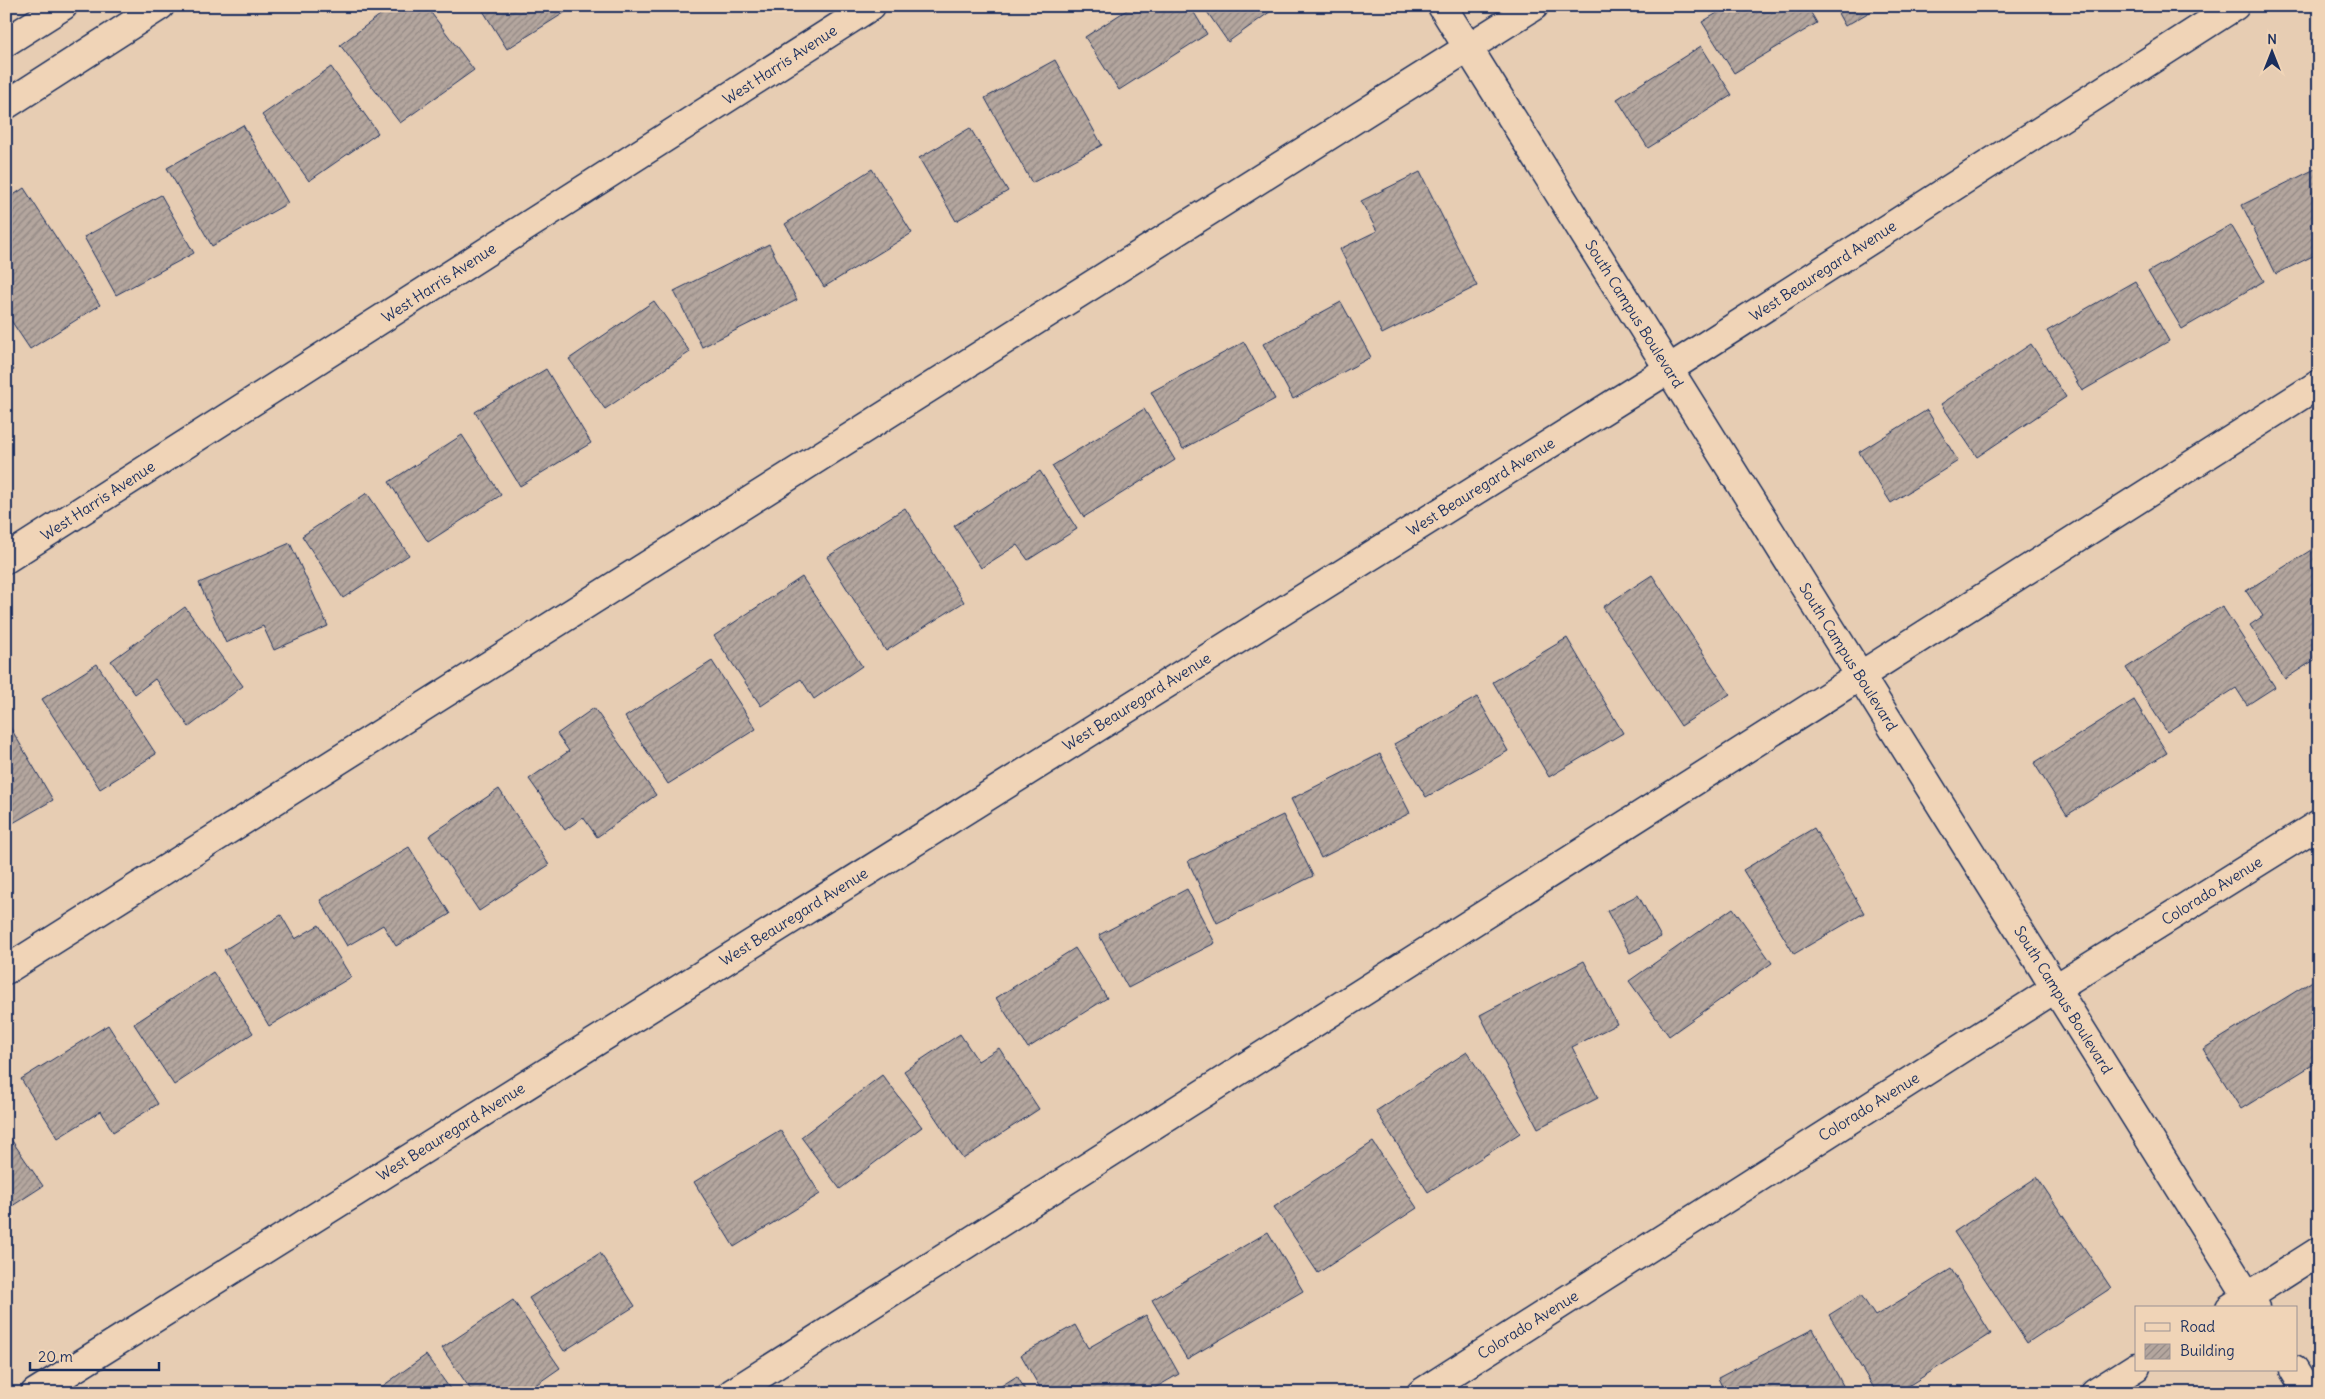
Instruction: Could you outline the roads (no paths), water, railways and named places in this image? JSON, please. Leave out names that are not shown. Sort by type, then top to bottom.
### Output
[{"type":"street","points":[[6,42],[63,6]]},
{"type":"street","points":[[6,105],[160,6]]},
{"type":"street","name":"West Harris Avenue","points":[[6,559],[871,6]]},
{"type":"street","name":"South Campus Boulevard","points":[[1442,6],[2056,988],[2244,1304]]},
{"type":"street","points":[[6,970],[1534,6]]},
{"type":"street","name":"West Beauregard Avenue","points":[[36,1393],[1669,369],[2236,6]]},
{"type":"street","points":[[732,1393],[2319,384]]},
{"type":"street","name":"Colorado Avenue","points":[[1421,1393],[2056,988],[2319,824]]},
{"type":"street","points":[[2244,1304],[2319,1251]]},
{"type":"street","points":[[2095,1393],[2135,1368]]},
{"type":"street","points":[[2295,1372],[2308,1393]]}]
